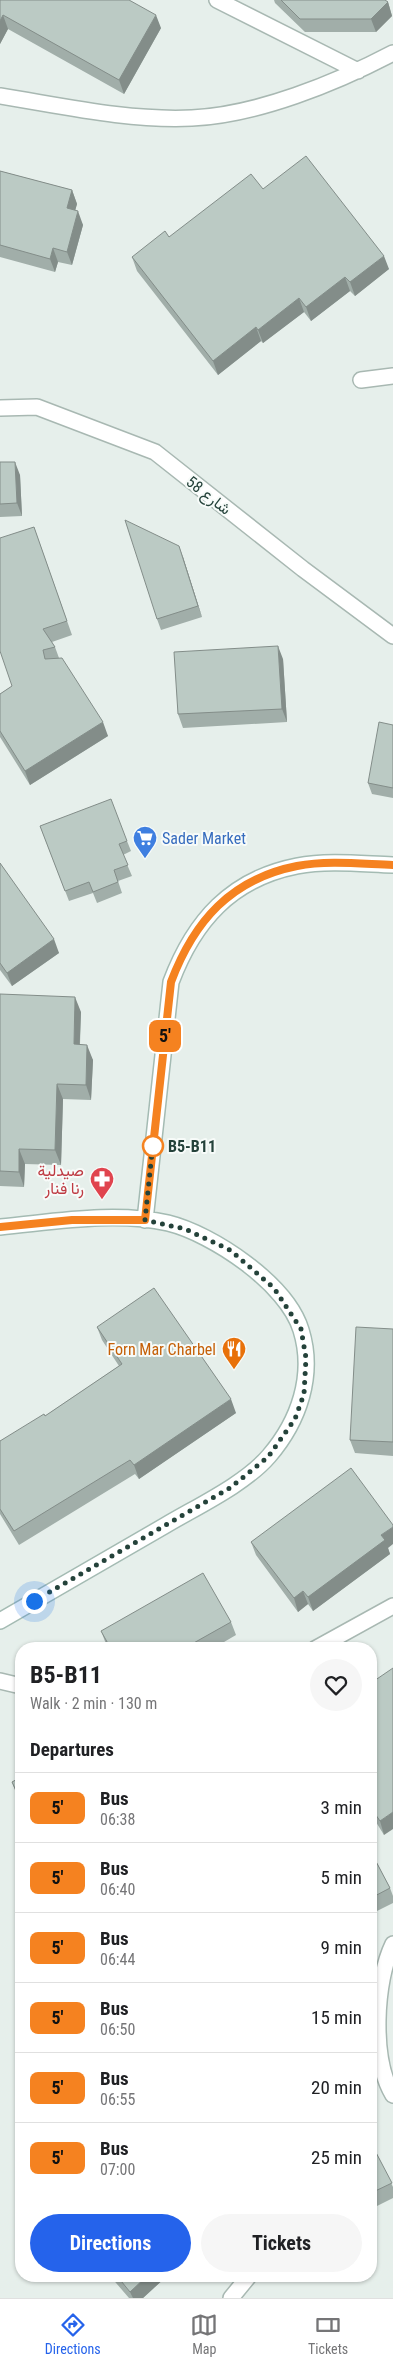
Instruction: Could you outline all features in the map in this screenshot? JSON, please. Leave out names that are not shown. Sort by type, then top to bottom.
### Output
[{"type":"street","points":[[217,0],[358,72]]},
{"type":"street","points":[[0,96],[119,115],[193,118],[251,109],[358,72],[393,53]]},
{"type":"street","points":[[361,380],[393,376]]},
{"type":"street","name":"شارع 58","points":[[0,408],[37,408],[155,452],[303,569],[393,636]]},
{"type":"street","points":[[145,1220],[171,982],[183,952],[192,937],[224,898],[264,876],[297,866],[328,863],[393,865]]},
{"type":"street","points":[[0,1226],[72,1220],[145,1220],[185,1229],[230,1250],[274,1288],[301,1329],[306,1358],[304,1394],[295,1419],[268,1457],[230,1488],[0,1621]]},
{"type":"street","points":[[328,1642],[393,1606]]},
{"type":"street","points":[[0,1681],[15,1685]]},
{"type":"street","points":[[393,1944],[381,1974],[378,2017],[379,2052],[393,2095]]},
{"type":"street","points":[[231,2298],[244,2282]]},
{"type":"building","points":[[0,0],[129,0],[156,15],[119,80],[3,15],[0,21]]},
{"type":"building","points":[[281,0],[385,0],[388,2],[371,19],[300,19]]},
{"type":"building","points":[[306,156],[384,256],[350,282],[345,277],[306,307],[299,298],[258,330],[256,327],[213,361],[132,257],[165,231],[169,237],[251,174],[263,189]]},
{"type":"building","points":[[0,171],[72,190],[67,208],[78,211],[67,252],[53,248],[50,259],[0,245]]},
{"type":"building","points":[[0,462],[15,462],[17,503],[0,504]]},
{"type":"building","points":[[125,520],[179,546],[198,606],[157,619]]},
{"type":"building","points":[[34,527],[67,621],[43,629],[55,647],[43,650],[45,659],[62,658],[103,722],[25,771],[0,731],[0,694],[12,686],[0,651],[0,538]]},
{"type":"building","points":[[278,646],[282,709],[178,714],[174,652]]},
{"type":"building","points":[[379,722],[393,725],[393,788],[368,783]]},
{"type":"building","points":[[111,799],[127,841],[119,844],[128,865],[114,870],[118,882],[93,892],[89,882],[65,891],[40,826]]},
{"type":"building","points":[[0,863],[54,939],[7,973],[0,963]]},
{"type":"building","points":[[0,994],[75,997],[74,1044],[87,1045],[86,1085],[57,1084],[55,1150],[19,1149],[19,1172],[0,1171]]},
{"type":"building","points":[[154,1288],[231,1399],[134,1465],[130,1460],[14,1531],[0,1509],[0,1441],[44,1414],[45,1416],[122,1364],[97,1327]]},
{"type":"building","points":[[356,1327],[393,1329],[393,1442],[350,1440]]},
{"type":"building","points":[[351,1468],[393,1527],[381,1535],[385,1540],[308,1597],[303,1591],[294,1598],[251,1542]]},
{"type":"building","points":[[203,1573],[231,1622],[195,1642],[107,1642],[101,1631]]},
{"type":"building","points":[[393,1668],[393,1812],[380,1821],[377,1817],[377,1679]]},
{"type":"building","points":[[377,1863],[390,1888],[377,1895]]},
{"type":"building","points":[[377,2154],[392,2183],[377,2190]]},
{"type":"building","points":[[122,2282],[141,2282],[130,2292]]},
{"type":"bus line","name":"5'","points":[[0,1227],[72,1220],[145,1220],[171,982],[183,952],[200,925],[224,898],[264,876],[297,866],[328,863],[393,865]]},
{"type":"place","name":"Sader Market","points":[[145,859]]},
{"type":"place","name":"B5-B11","points":[[153,1146]]},
{"type":"place","name":"صيدلية رنا فنار","points":[[102,1200]]},
{"type":"place","name":"Forn Mar Charbel","points":[[234,1370]]},
{"type":"route","points":[[34,1601],[230,1488],[268,1457],[295,1419],[304,1394],[306,1358],[301,1329],[274,1288],[230,1250],[185,1229],[168,1223],[145,1220],[153,1143],[153,1146]]}]
